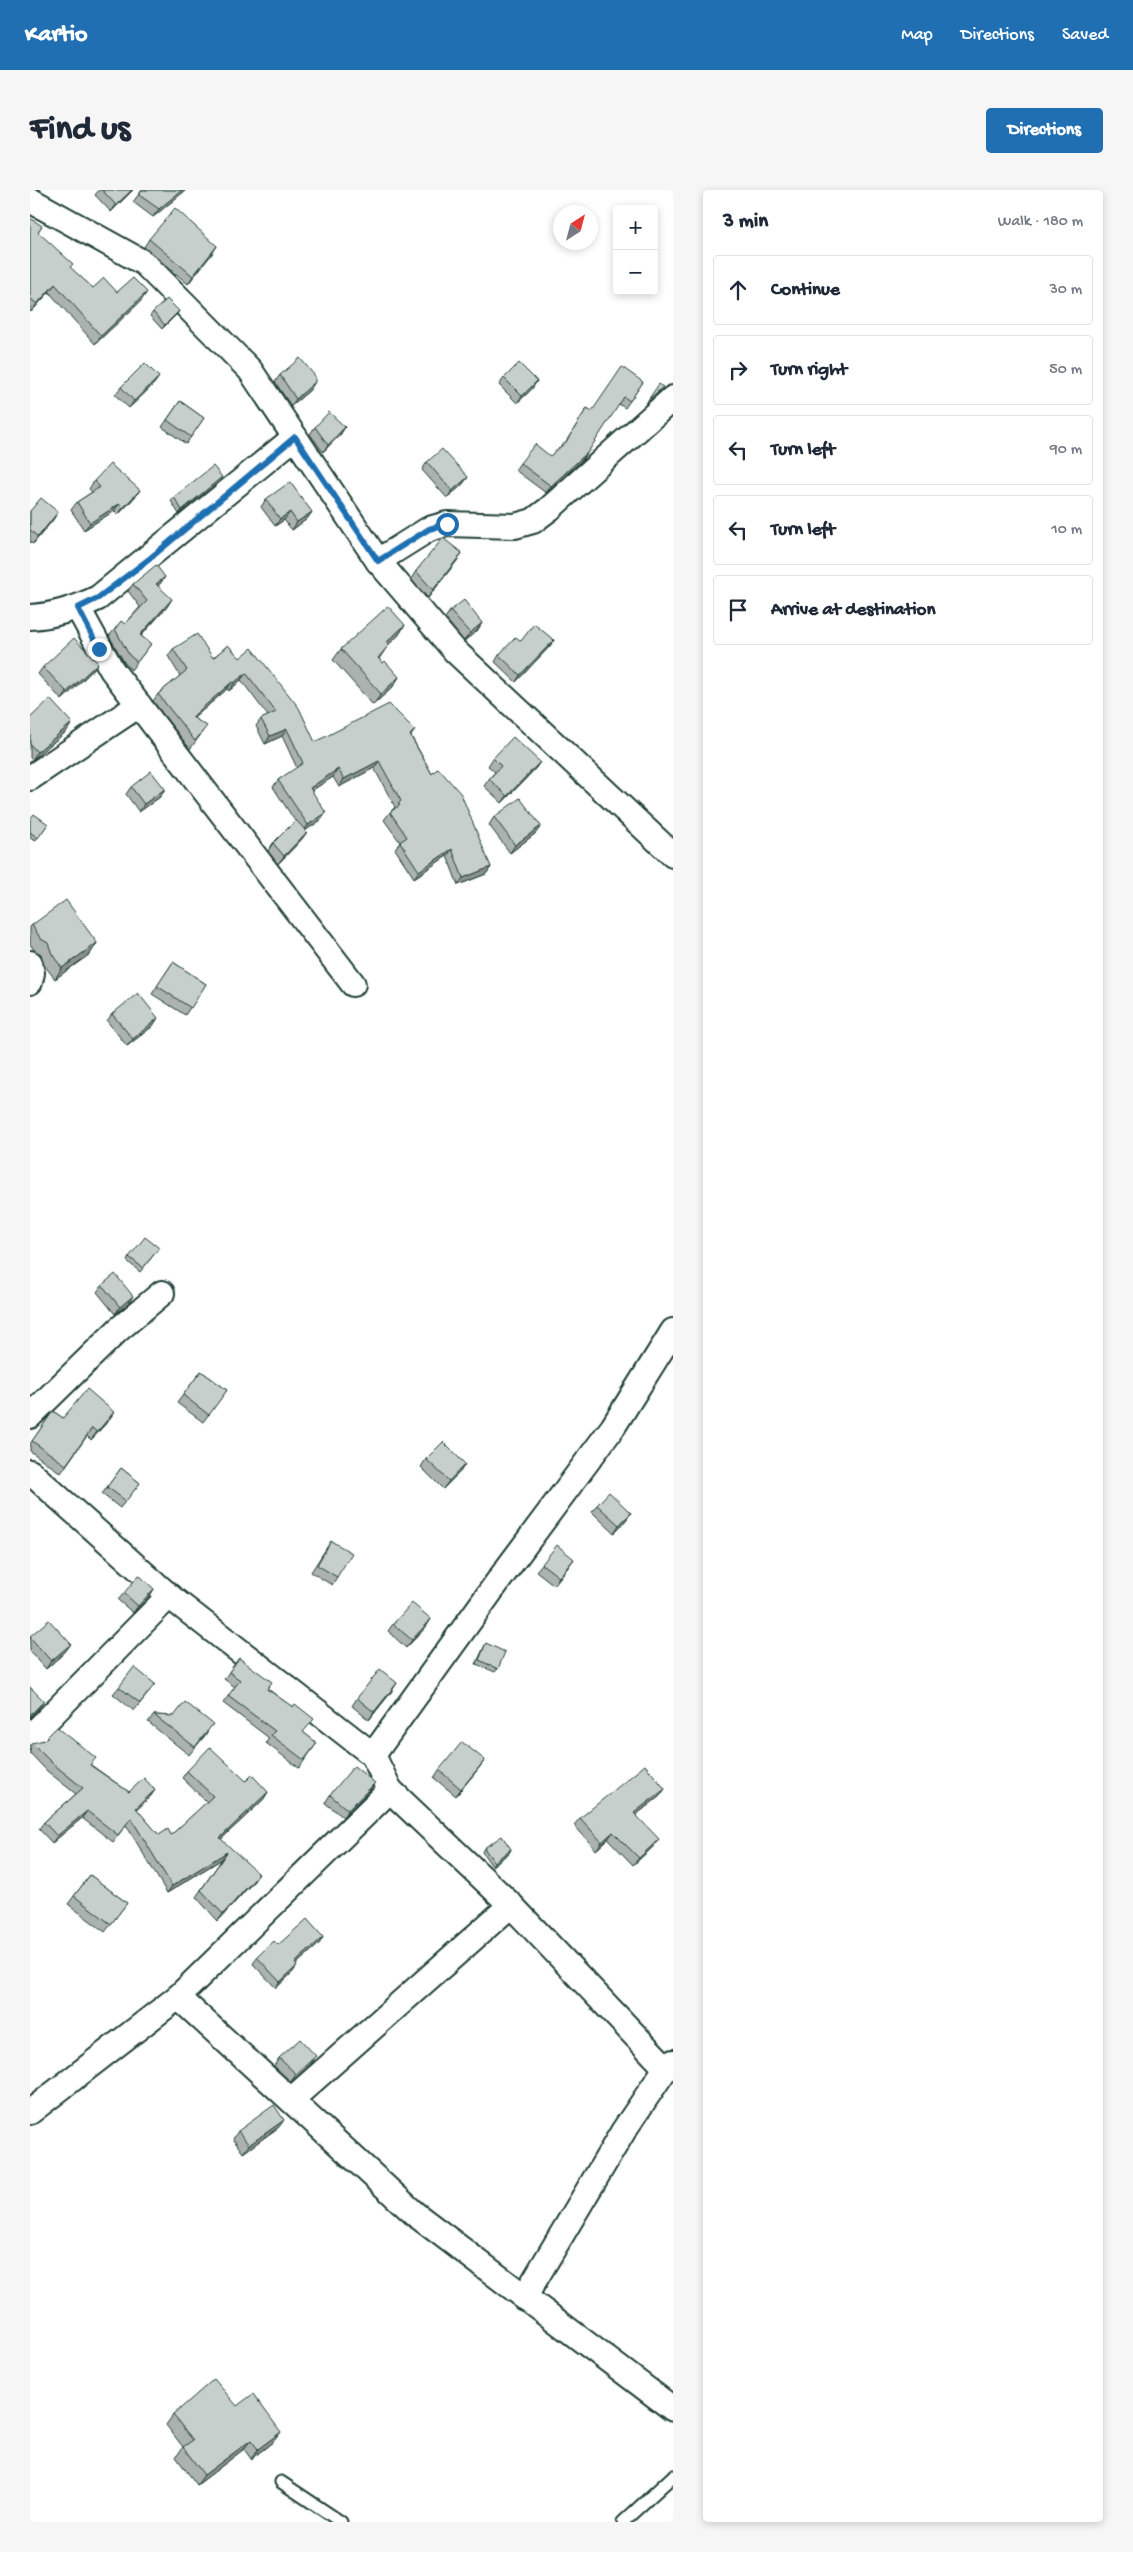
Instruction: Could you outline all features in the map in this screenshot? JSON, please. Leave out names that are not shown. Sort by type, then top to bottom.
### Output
[{"type":"street","points":[[30,200],[144,263],[250,370],[378,561],[455,651],[673,855]]},
{"type":"street","points":[[378,561],[429,529],[447,524],[515,526],[533,521],[549,509],[673,398]]},
{"type":"street","points":[[30,616],[44,616],[78,608],[98,598],[148,560],[295,437]]},
{"type":"street","points":[[78,608],[112,670],[352,984]]},
{"type":"street","points":[[30,778],[139,705]]},
{"type":"street","points":[[30,963],[32,973],[30,982]]},
{"type":"street","points":[[30,1416],[118,1330],[162,1293]]},
{"type":"street","points":[[373,1756],[506,1569],[613,1427],[673,1331]]},
{"type":"street","points":[[30,1472],[169,1596],[373,1756],[390,1790],[511,1905],[669,2065],[624,2130],[524,2298]]},
{"type":"street","points":[[30,1737],[169,1596]]},
{"type":"street","points":[[30,2112],[178,1997],[390,1790]]},
{"type":"street","points":[[290,2100],[511,1905]]},
{"type":"street","points":[[178,1997],[414,2214],[673,2409]]},
{"type":"lane","points":[[623,2522],[673,2476]]},
{"type":"lane","points":[[281,2482],[341,2522]]},
{"type":"building","points":[[102,190],[132,190],[116,205]]},
{"type":"building","points":[[142,190],[182,190],[159,209],[139,195]]},
{"type":"building","points":[[175,208],[217,246],[193,276],[149,239]]},
{"type":"building","points":[[30,218],[42,226],[38,232],[73,264],[70,267],[93,288],[104,278],[117,292],[133,278],[147,292],[101,336],[55,284],[37,304],[30,298]]},
{"type":"building","points":[[167,299],[179,311],[165,325],[153,312]]},
{"type":"building","points":[[300,358],[315,376],[315,382],[296,399],[280,375]]},
{"type":"building","points":[[145,363],[159,377],[134,401],[121,387]]},
{"type":"building","points":[[519,363],[537,381],[522,396],[504,378]]},
{"type":"building","points":[[622,367],[643,382],[630,401],[624,397],[588,452],[551,486],[520,463],[535,444],[550,456],[566,442],[587,408],[592,411]]},
{"type":"building","points":[[659,384],[663,387],[648,400]]},
{"type":"building","points":[[180,401],[204,418],[191,437],[167,420]]},
{"type":"building","points":[[329,412],[345,427],[328,445],[315,427]]},
{"type":"building","points":[[442,449],[468,477],[452,491],[427,462]]},
{"type":"building","points":[[110,464],[140,490],[123,508],[119,504],[90,523],[77,502],[100,487],[94,481]]},
{"type":"building","points":[[213,466],[222,477],[182,510],[174,497]]},
{"type":"building","points":[[290,482],[312,512],[297,522],[290,512],[280,519],[266,499]]},
{"type":"building","points":[[41,498],[58,512],[38,537],[30,530],[30,511]]},
{"type":"building","points":[[443,538],[462,553],[433,590],[416,571]]},
{"type":"building","points":[[156,565],[165,577],[156,584],[172,599],[140,635],[151,644],[137,662],[129,655],[115,629],[121,621],[125,624],[147,601],[133,584]]},
{"type":"building","points":[[464,600],[482,623],[470,633],[450,611]]},
{"type":"building","points":[[388,606],[405,625],[387,642],[389,645],[378,658],[383,663],[385,661],[399,677],[381,694],[341,649]]},
{"type":"building","points":[[534,624],[554,640],[520,675],[499,655],[516,637],[521,641]]},
{"type":"building","points":[[197,634],[213,658],[228,645],[240,658],[252,648],[299,708],[315,742],[389,704],[415,730],[410,735],[432,774],[438,768],[461,794],[491,867],[463,878],[452,849],[419,871],[400,842],[407,837],[390,812],[400,805],[398,804],[401,801],[379,761],[344,779],[338,769],[310,788],[326,813],[308,825],[278,780],[303,763],[287,729],[270,736],[261,719],[276,712],[246,673],[234,683],[232,682],[192,717],[207,726],[195,741],[158,694],[187,670],[173,649]]},
{"type":"building","points":[[74,638],[98,663],[67,692],[43,667]]},
{"type":"building","points":[[50,699],[72,723],[37,752],[30,744],[30,718]]},
{"type":"building","points":[[513,737],[540,762],[507,796],[489,779],[501,766],[493,758]]},
{"type":"building","points":[[151,771],[165,789],[144,804],[131,787]]},
{"type":"building","points":[[520,798],[541,826],[515,845],[494,817]]},
{"type":"building","points":[[34,814],[48,824],[38,838],[30,832],[30,819]]},
{"type":"building","points":[[296,820],[307,832],[284,856],[273,843]]},
{"type":"building","points":[[66,900],[97,943],[62,968],[52,954],[48,943],[41,939],[32,925]]},
{"type":"building","points":[[173,962],[206,984],[191,1008],[157,986]]},
{"type":"building","points":[[138,993],[158,1018],[133,1039],[112,1014]]},
{"type":"building","points":[[145,1237],[159,1248],[143,1268],[129,1257]]},
{"type":"building","points":[[115,1274],[133,1296],[120,1307],[102,1285]]},
{"type":"building","points":[[201,1371],[227,1390],[209,1415],[183,1395]]},
{"type":"building","points":[[87,1389],[114,1412],[97,1432],[92,1428],[66,1465],[32,1441],[53,1411],[63,1418]]},
{"type":"building","points":[[443,1442],[465,1464],[449,1481],[426,1459]]},
{"type":"building","points":[[121,1468],[140,1483],[126,1501],[107,1487]]},
{"type":"building","points":[[609,1492],[631,1513],[619,1525],[597,1505]]},
{"type":"building","points":[[331,1541],[352,1553],[337,1577],[317,1565]]},
{"type":"building","points":[[557,1545],[574,1559],[559,1577],[542,1564]]},
{"type":"building","points":[[139,1575],[154,1589],[138,1606],[124,1593]]},
{"type":"building","points":[[412,1603],[431,1619],[412,1640],[393,1624]]},
{"type":"building","points":[[49,1620],[71,1644],[51,1661],[30,1637]]},
{"type":"building","points":[[486,1643],[505,1652],[498,1669],[479,1660]]},
{"type":"building","points":[[239,1658],[272,1682],[267,1689],[293,1707],[295,1704],[314,1719],[303,1732],[317,1743],[304,1760],[271,1735],[275,1731],[228,1696],[240,1680],[229,1672]]},
{"type":"building","points":[[134,1667],[155,1684],[140,1703],[119,1687]]},
{"type":"building","points":[[380,1669],[397,1683],[374,1712],[357,1698]]},
{"type":"building","points":[[30,1687],[44,1701],[30,1715]]},
{"type":"building","points":[[185,1702],[213,1724],[195,1747],[154,1715],[174,1716]]},
{"type":"building","points":[[57,1727],[96,1758],[90,1765],[129,1792],[144,1778],[155,1790],[136,1808],[159,1835],[168,1829],[171,1835],[213,1796],[187,1771],[210,1747],[246,1781],[252,1775],[268,1792],[220,1838],[259,1874],[223,1914],[201,1890],[227,1852],[172,1886],[131,1818],[118,1835],[87,1811],[57,1836],[44,1822],[83,1788],[52,1763],[32,1743],[44,1740]]},
{"type":"building","points":[[462,1742],[485,1760],[461,1789],[439,1770]]},
{"type":"building","points":[[645,1765],[665,1789],[634,1813],[659,1839],[639,1858],[613,1832],[602,1842],[580,1818]]},
{"type":"building","points":[[354,1766],[375,1783],[348,1810],[330,1795]]},
{"type":"building","points":[[502,1836],[511,1849],[494,1862],[484,1848]]},
{"type":"building","points":[[90,1875],[127,1903],[111,1924],[74,1896]]},
{"type":"building","points":[[307,1919],[323,1937],[295,1963],[297,1966],[280,1982],[257,1957],[274,1941],[278,1945]]},
{"type":"building","points":[[300,2039],[316,2056],[296,2074],[279,2058]]},
{"type":"building","points":[[274,2105],[284,2120],[249,2145],[238,2131]]},
{"type":"building","points":[[214,2379],[237,2406],[253,2394],[281,2432],[258,2449],[251,2440],[204,2475],[183,2447],[193,2440],[173,2415]]},
{"type":"route","points":[[99,649],[78,608],[98,598],[148,560],[295,437],[378,561],[429,529],[447,524]]}]
